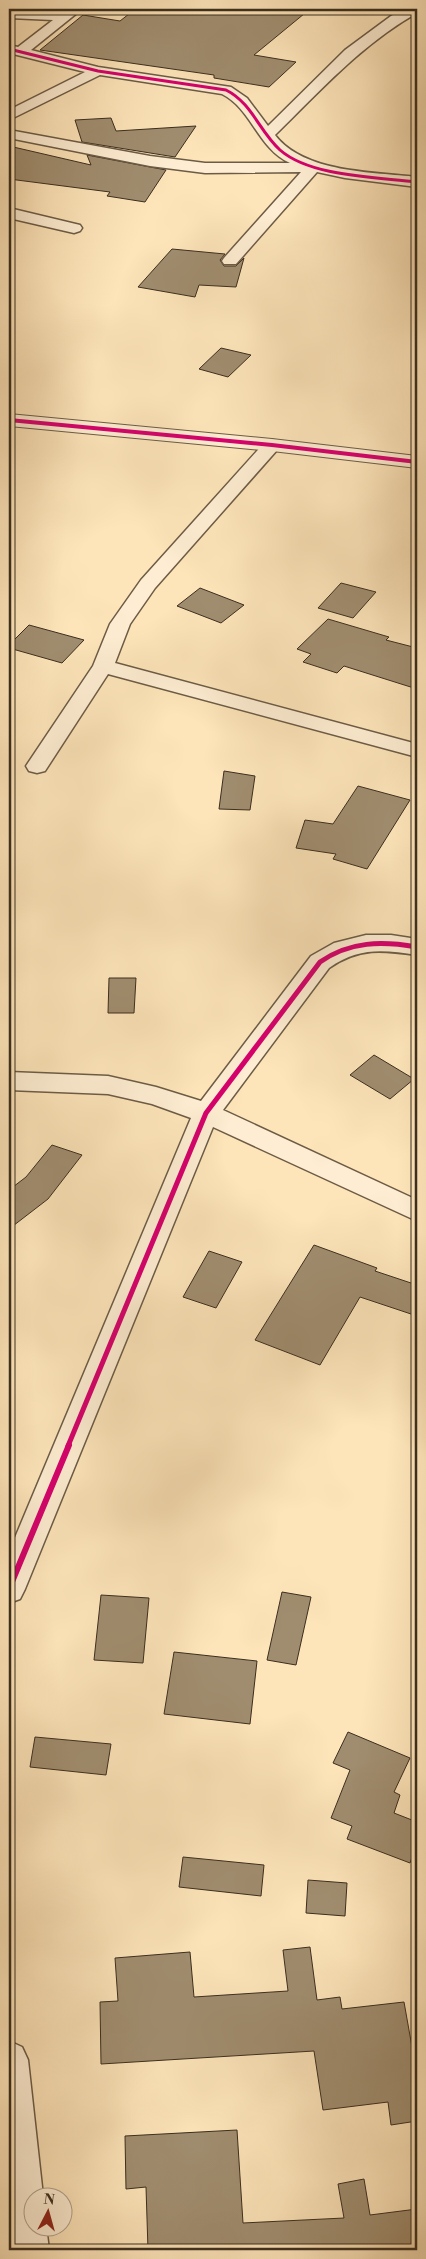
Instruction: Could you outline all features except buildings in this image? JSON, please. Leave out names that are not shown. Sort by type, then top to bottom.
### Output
[{"type":"street","points":[[268,134],[350,53],[396,19],[414,9]]},
{"type":"street","points":[[9,14],[70,12]]},
{"type":"street","points":[[14,51],[70,12]]},
{"type":"street","points":[[396,19],[410,26]]},
{"type":"street","points":[[14,51],[98,71],[232,92],[240,98],[279,149],[291,158],[314,167]]},
{"type":"street","points":[[9,116],[98,71]]},
{"type":"street","points":[[9,134],[150,162],[205,168],[314,167],[417,182]]},
{"type":"street","points":[[230,261],[314,167]]},
{"type":"street","points":[[9,213],[74,228]]},
{"type":"street","points":[[9,420],[272,445],[417,462]]},
{"type":"street","points":[[38,766],[103,666],[120,624],[148,584],[272,445]]},
{"type":"street","points":[[103,666],[417,751]]},
{"type":"street","points":[[9,1589],[206,1113],[320,962],[332,953],[361,944],[383,942],[417,947]]},
{"type":"street","points":[[9,1081],[108,1085],[156,1096],[206,1113],[417,1211]]},
{"type":"street","points":[[9,2060],[29,2250]]},
{"type":"cycle path","points":[[9,49],[98,71],[226,90],[235,94],[249,108],[273,143],[292,158],[307,164],[345,173],[417,182]]},
{"type":"cycle path","points":[[9,420],[272,445],[417,462]]},
{"type":"cycle path","points":[[9,1589],[206,1113],[320,962],[342,949],[366,943],[391,943],[417,947]]}]
